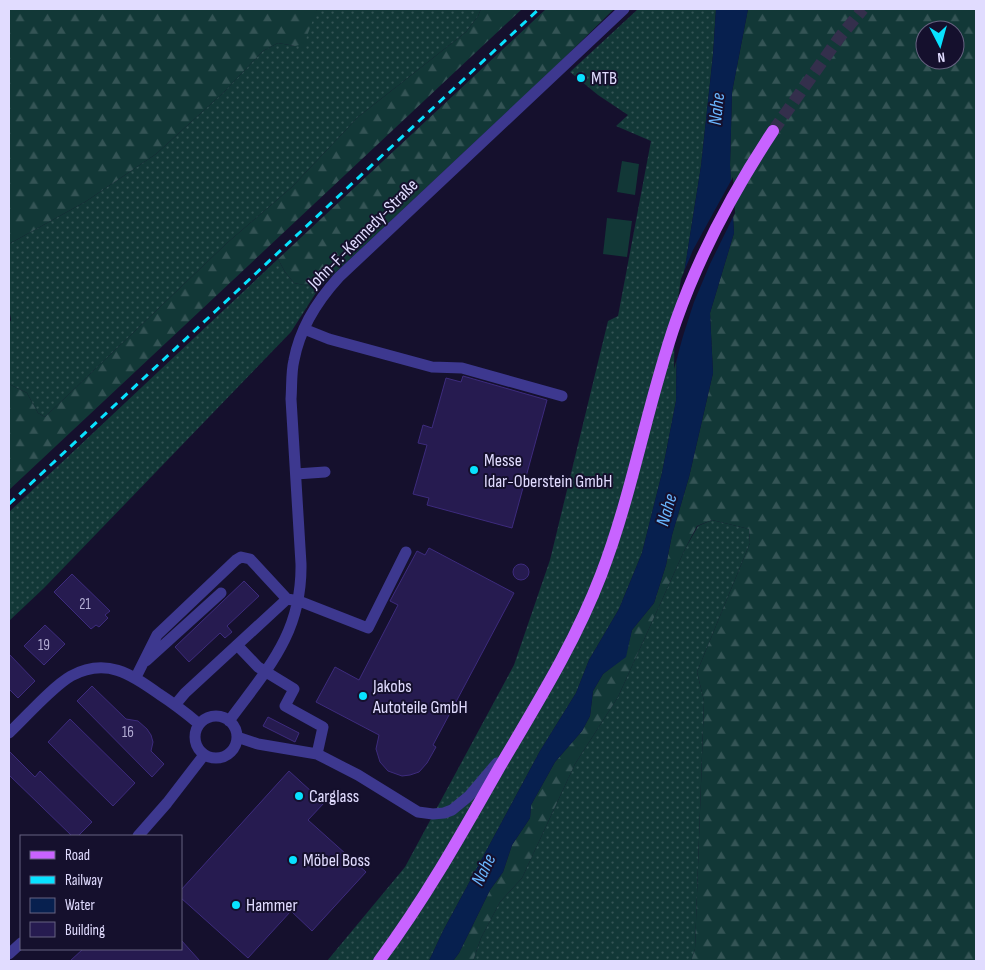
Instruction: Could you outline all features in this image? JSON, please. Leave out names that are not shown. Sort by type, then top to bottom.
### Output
[{"type":"main road","points":[[379,961],[432,885],[581,623],[601,575],[618,526],[671,334],[688,289],[719,221],[773,130]]},
{"type":"street","name":"John-F.-Kennedy-Straße","points":[[229,721],[273,662],[288,635],[299,601],[302,586],[292,378],[294,359],[312,312],[339,277],[624,9]]},
{"type":"street","points":[[304,330],[329,339],[432,367],[462,368],[562,396]]},
{"type":"street","points":[[296,474],[325,472]]},
{"type":"street","points":[[136,677],[157,635],[241,557],[250,559],[287,599],[299,601],[368,628],[406,552]]},
{"type":"street","points":[[141,666],[220,593]]},
{"type":"street","points":[[175,705],[287,599]]},
{"type":"street","points":[[237,645],[253,663],[294,689],[285,706],[323,728],[317,754]]},
{"type":"street","points":[[9,733],[71,676],[86,670],[105,668],[121,670],[136,677],[199,724]]},
{"type":"street","points":[[214,716],[222,717],[229,721],[234,725],[237,737],[236,746],[230,754],[222,758],[212,759],[204,755],[198,749],[194,740],[199,724],[206,718],[214,716]]},
{"type":"street","points":[[237,737],[258,744],[317,754],[358,775],[418,812],[433,814],[452,810],[469,796],[516,740]]},
{"type":"street","points":[[139,835],[167,803],[204,755]]},
{"type":"street","points":[[9,954],[20,944]]},
{"type":"green space","points":[[9,9],[317,9],[304,44],[295,46],[278,43],[263,51],[223,93],[156,154],[85,202],[9,244]]},
{"type":"green space","points":[[317,9],[481,9],[466,32],[358,117],[292,187],[227,243],[45,417],[38,413],[27,393],[9,384],[9,323],[11,320],[9,307],[9,244],[85,202],[156,154],[223,93],[263,51],[278,43],[295,46]]},
{"type":"green space","points":[[481,9],[522,9],[9,490],[9,384],[27,393],[38,413],[45,417],[227,243],[292,187],[358,117],[466,32]]},
{"type":"green space","points":[[546,9],[614,9],[556,66],[319,288],[294,283],[278,259]]},
{"type":"green space","points":[[638,9],[716,9],[701,166],[677,318],[676,401],[662,473],[642,553],[619,609],[589,660],[576,693],[540,751],[443,931],[429,961],[327,961],[405,867],[514,665],[550,560],[608,321],[618,316],[651,141],[616,126],[628,115],[598,95],[570,72]]},
{"type":"green space","points":[[748,9],[976,9],[976,961],[691,961],[695,949],[704,701],[697,672],[750,543],[749,529],[712,520],[697,526],[618,697],[575,764],[522,878],[500,902],[481,938],[473,961],[453,961],[459,953],[490,890],[503,872],[512,845],[530,818],[531,805],[555,762],[582,731],[590,716],[593,691],[603,674],[625,657],[632,630],[654,603],[689,477],[713,373],[710,313],[734,233],[730,165],[732,92]]},
{"type":"green space","points":[[622,161],[639,164],[635,195],[617,192]]},
{"type":"green space","points":[[607,218],[632,221],[627,257],[603,254]]},
{"type":"green space","points":[[278,259],[294,283],[319,288],[291,332],[44,588],[9,621],[9,512]]},
{"type":"green space","points":[[712,520],[749,529],[750,543],[697,672],[704,701],[695,949],[691,961],[473,961],[481,938],[500,902],[522,878],[575,764],[618,697],[685,549],[698,526]]},
{"type":"water","name":"Nahe","points":[[716,9],[748,9],[732,92],[730,165],[734,233],[710,313],[713,373],[666,565],[654,603],[632,630],[626,657],[603,674],[593,691],[590,716],[582,731],[555,762],[531,805],[530,818],[512,845],[503,872],[490,890],[459,953],[453,961],[429,961],[443,931],[540,751],[576,693],[589,660],[619,609],[642,553],[662,473],[676,401],[677,318],[701,166]]},
{"type":"pier","points":[[733,177],[735,213],[694,302],[674,369],[675,318],[681,279],[693,250]]},
{"type":"building","name":"Messe Idar-Oberstein GmbH","points":[[463,376],[547,400],[512,528],[427,505],[429,498],[413,494],[427,445],[418,443],[423,425],[432,428],[446,378],[461,382]]},
{"type":"building","points":[[429,548],[514,593],[433,745],[436,747],[427,763],[419,772],[402,776],[388,771],[380,762],[376,749],[379,735],[316,702],[335,667],[359,680],[398,605],[390,601],[417,551],[425,555]]},
{"type":"building","points":[[521,564],[529,572],[521,580],[513,572]]},
{"type":"building","points":[[72,574],[110,611],[105,615],[108,618],[99,627],[96,625],[91,629],[54,592]]},
{"type":"building","points":[[244,581],[259,596],[227,626],[232,632],[225,638],[220,633],[189,662],[175,647]]},
{"type":"building","points":[[45,625],[65,644],[44,665],[24,646]]},
{"type":"building","points":[[9,654],[35,681],[18,698],[9,689]]},
{"type":"building","points":[[92,686],[126,719],[138,721],[151,735],[153,742],[151,751],[164,764],[152,777],[77,701]]},
{"type":"building","points":[[268,717],[299,733],[295,742],[263,726]]},
{"type":"building","points":[[70,719],[135,783],[113,806],[48,742]]},
{"type":"building","points":[[9,751],[35,777],[40,771],[92,822],[79,835],[71,835],[9,775]]},
{"type":"building","points":[[289,771],[324,803],[308,820],[366,872],[312,931],[291,911],[248,958],[182,899],[182,889]]},
{"type":"building","points":[[182,941],[200,961],[70,961],[82,950],[182,950]]},
{"type":"tunnel","points":[[773,131],[839,38],[863,9]]},
{"type":"railway","points":[[9,504],[539,9]]},
{"type":"place","name":"MTB","points":[[581,78]]},
{"type":"place","name":"Messe Idar-Oberstein GmbH","points":[[474,470]]},
{"type":"place","name":"Jakobs Autoteile GmbH","points":[[363,696]]},
{"type":"place","name":"Carglass","points":[[299,796]]},
{"type":"place","name":"Möbel Boss","points":[[293,860]]},
{"type":"place","name":"Hammer","points":[[236,905]]}]
